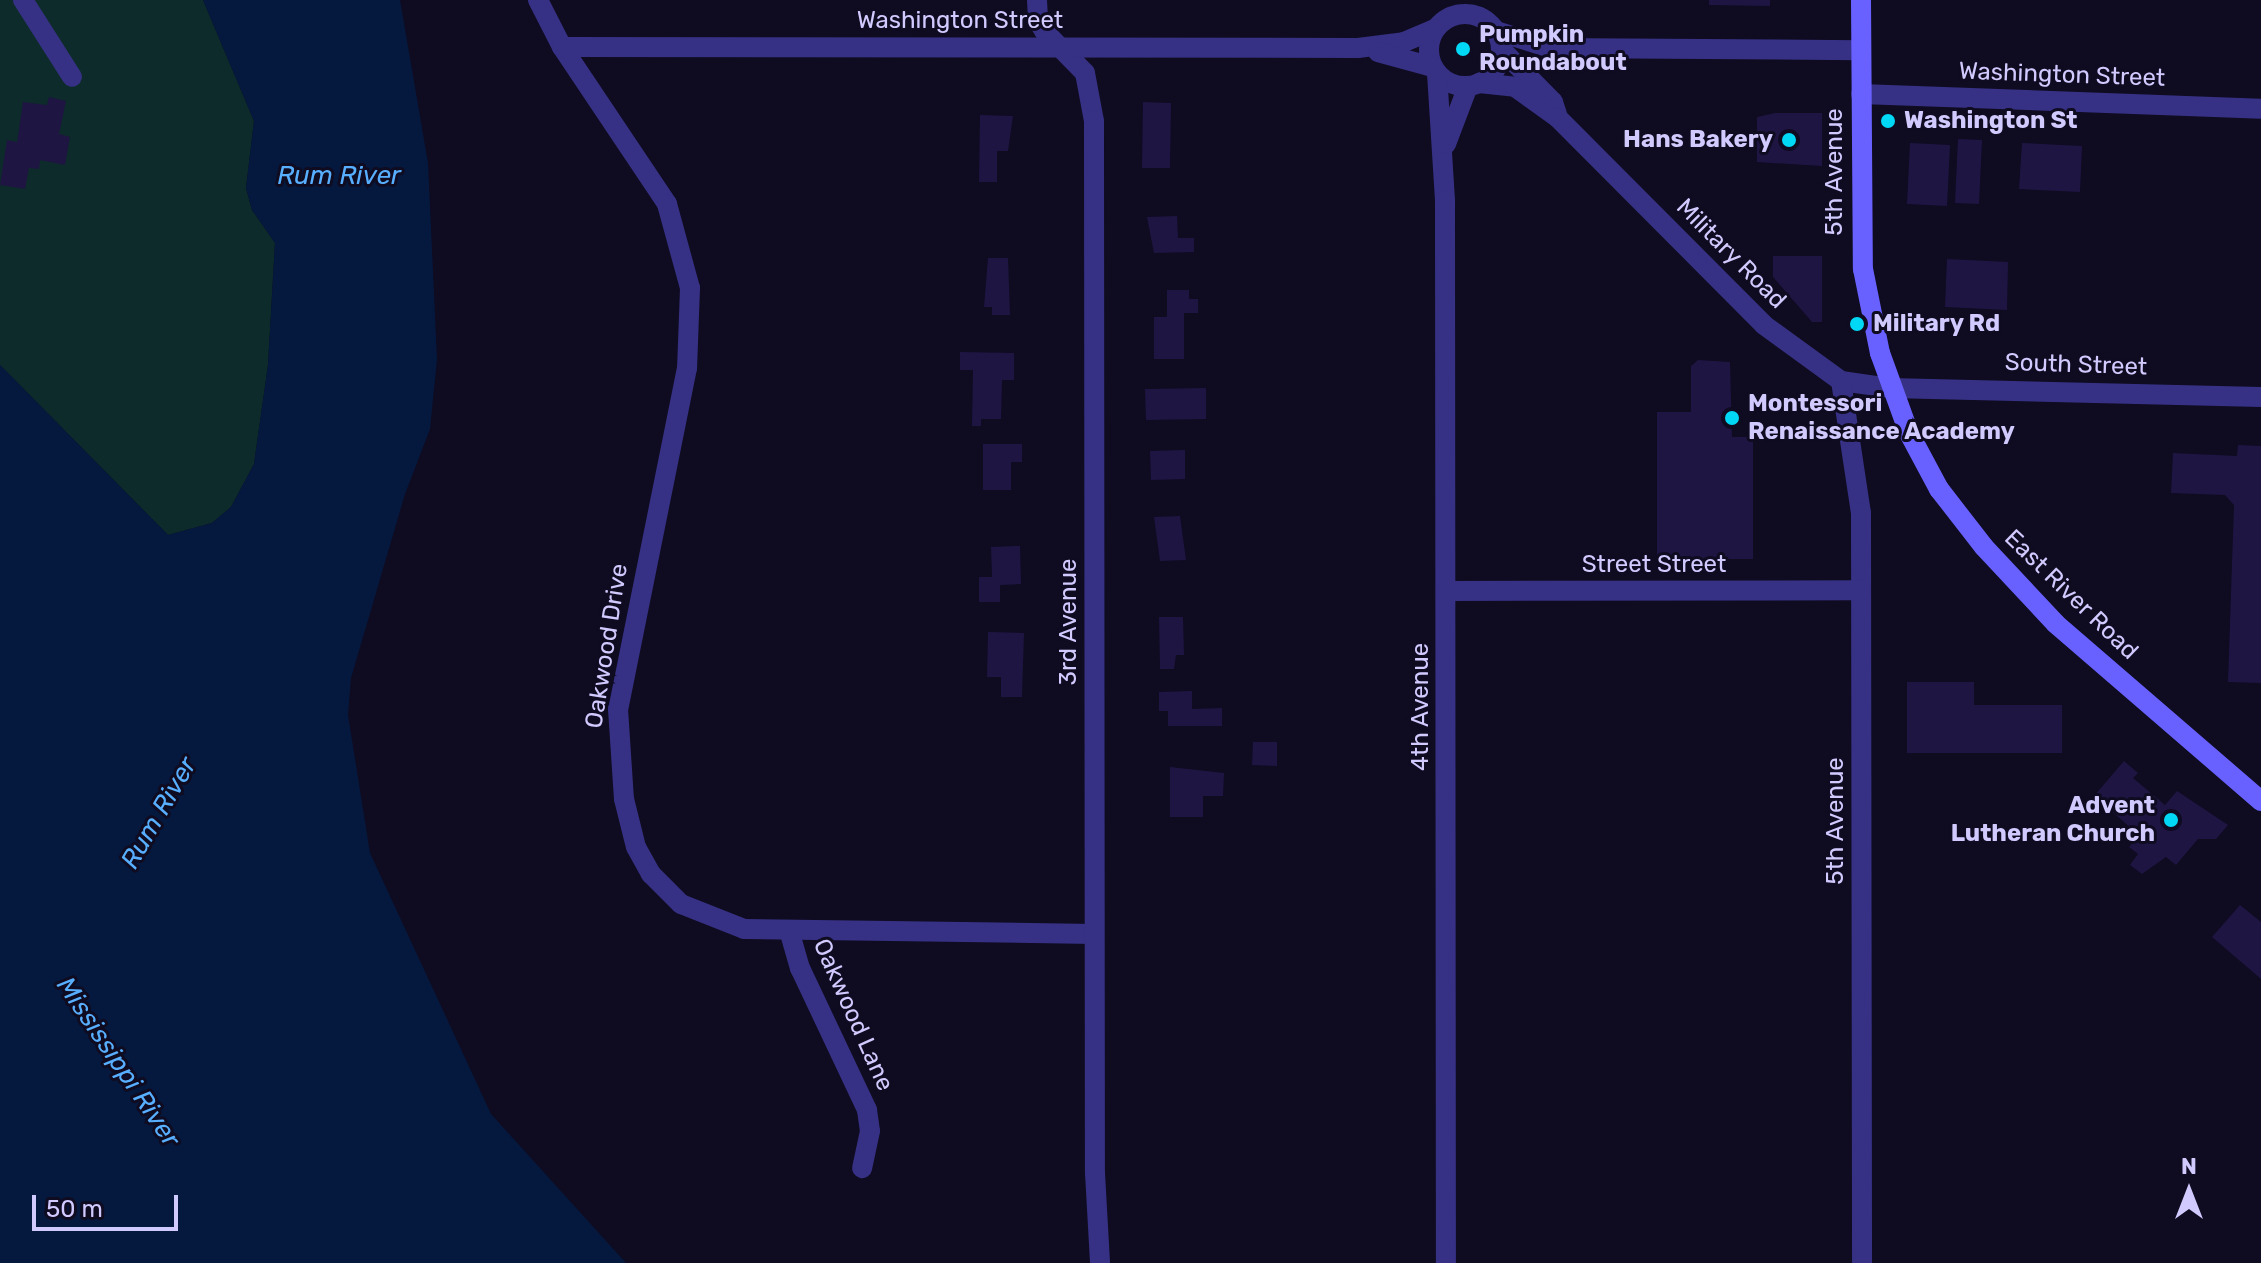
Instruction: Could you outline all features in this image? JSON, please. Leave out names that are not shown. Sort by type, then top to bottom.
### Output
[{"type":"main road","name":"5th Avenue","points":[[1861,0],[1863,269],[1890,388]]},
{"type":"main road","name":"East River Road","points":[[1890,388],[1939,489],[1984,547],[2061,628],[2261,801]]},
{"type":"street","points":[[23,0],[72,77]]},
{"type":"street","name":"Oakwood Drive","points":[[538,0],[562,47],[667,204],[690,288],[687,368],[618,709],[618,749],[629,823],[651,874],[681,904],[722,923],[789,930],[1094,934]]},
{"type":"street","name":"3rd Avenue","points":[[1037,0],[1038,21],[1085,73],[1094,121],[1094,934],[1100,1263]]},
{"type":"street","points":[[1452,0],[1428,44],[1435,70],[1450,83],[1474,84],[1494,72],[1495,34],[1474,0]]},
{"type":"street","points":[[1439,25],[1461,13],[1495,34],[1551,48],[1861,50]]},
{"type":"street","name":"Washington Street","points":[[562,47],[1358,48],[1404,42],[1439,25]]},
{"type":"street","name":"Military Road","points":[[1495,34],[1553,102],[1558,118]]},
{"type":"street","name":"Washington Street","points":[[1358,48],[1412,58],[1435,70]]},
{"type":"street","name":"4th Avenue","points":[[1435,70],[1444,152],[1446,1263]]},
{"type":"street","name":"Military Road","points":[[1474,84],[1515,87],[1558,118],[1764,325],[1841,381],[1890,388]]},
{"type":"street","name":"4th Avenue","points":[[1444,152],[1474,84]]},
{"type":"street","name":"Washington Street","points":[[1861,94],[2261,109]]},
{"type":"street","name":"5th Avenue","points":[[1841,381],[1859,485],[1862,1263]]},
{"type":"street","name":"South Street","points":[[1890,388],[2261,397]]},
{"type":"street","name":"Street Street","points":[[1447,591],[1861,590]]},
{"type":"street","name":"Oakwood Lane","points":[[789,930],[800,968],[867,1110],[870,1131],[862,1168]]},
{"type":"green space","points":[[0,0],[203,0],[254,121],[246,188],[252,210],[275,243],[268,365],[254,464],[231,507],[212,523],[168,535],[0,365]]},
{"type":"water","points":[[203,0],[400,0],[428,163],[437,359],[430,429],[405,494],[351,678],[348,715],[370,853],[491,1114],[626,1263],[0,1263],[0,365],[168,535],[212,523],[231,507],[254,464],[268,365],[275,243],[252,210],[246,188],[254,121]]},
{"type":"building","points":[[1709,0],[1770,0],[1770,6],[1709,5]]},
{"type":"building","points":[[49,97],[66,101],[59,134],[70,137],[65,165],[40,160],[39,169],[29,168],[25,189],[0,185],[7,140],[17,142],[23,102],[47,105]]},
{"type":"building","points":[[1143,102],[1171,103],[1170,168],[1142,168]]},
{"type":"building","name":"Hans Bakery","points":[[1775,113],[1822,113],[1822,166],[1757,162],[1757,117]]},
{"type":"building","points":[[980,115],[1013,116],[1008,151],[997,151],[997,182],[979,182]]},
{"type":"building","points":[[1958,139],[1982,140],[1979,204],[1955,203]]},
{"type":"building","points":[[1910,143],[1950,145],[1947,206],[1907,204]]},
{"type":"building","points":[[2022,143],[2082,146],[2080,192],[2019,189]]},
{"type":"building","points":[[1177,216],[1178,238],[1194,238],[1194,252],[1154,253],[1147,217]]},
{"type":"building","points":[[1773,256],[1822,256],[1822,322],[1812,322],[1773,277]]},
{"type":"building","points":[[988,258],[1008,258],[1010,315],[992,315],[992,307],[984,307]]},
{"type":"building","points":[[1947,259],[2008,262],[2007,310],[1945,307]]},
{"type":"building","points":[[1167,290],[1189,290],[1189,299],[1198,299],[1198,313],[1184,313],[1184,359],[1154,359],[1154,317],[1167,317]]},
{"type":"building","points":[[960,352],[1014,353],[1014,380],[1002,380],[1001,419],[981,419],[981,426],[972,426],[973,370],[960,370]]},
{"type":"building","points":[[1698,360],[1730,362],[1732,437],[1753,437],[1753,559],[1657,559],[1657,412],[1691,412],[1691,366]]},
{"type":"building","points":[[1206,388],[1206,419],[1146,420],[1145,389]]},
{"type":"building","points":[[983,444],[1022,444],[1022,462],[1011,462],[1011,490],[983,490]]},
{"type":"building","points":[[2238,445],[2261,446],[2261,683],[2228,682],[2234,505],[2225,495],[2171,493],[2173,453],[2237,456]]},
{"type":"building","points":[[1185,450],[1185,479],[1151,480],[1150,451]]},
{"type":"building","points":[[1180,516],[1186,560],[1160,561],[1154,517]]},
{"type":"building","points":[[1020,546],[1021,584],[1000,585],[1000,602],[979,602],[979,577],[992,577],[991,547]]},
{"type":"building","points":[[1159,617],[1183,617],[1184,655],[1176,655],[1174,669],[1160,669]]},
{"type":"building","points":[[988,632],[1024,633],[1022,697],[1001,697],[1001,677],[987,677]]},
{"type":"building","points":[[1907,682],[1974,682],[1974,705],[2062,705],[2062,753],[1907,753]]},
{"type":"building","points":[[1192,691],[1192,709],[1222,708],[1222,726],[1168,726],[1168,711],[1159,711],[1159,692]]},
{"type":"building","points":[[1253,742],[1277,742],[1277,766],[1252,765]]},
{"type":"building","name":"Advent Lutheran Church","points":[[2124,761],[2138,773],[2133,778],[2165,805],[2177,791],[2228,825],[2216,839],[2198,839],[2176,865],[2166,857],[2142,874],[2130,865],[2138,854],[2129,847],[2139,835],[2094,796]]},
{"type":"building","points":[[1170,767],[1224,773],[1223,796],[1203,796],[1203,817],[1170,817]]},
{"type":"building","points":[[2240,905],[2261,922],[2261,979],[2212,937]]},
{"type":"place","name":"Pumpkin Roundabout","points":[[1463,49]]},
{"type":"place","name":"Washington St","points":[[1888,121]]},
{"type":"place","name":"Hans Bakery","points":[[1789,140]]},
{"type":"place","name":"Military Rd","points":[[1857,324]]},
{"type":"place","name":"Montessori Renaissance Academy","points":[[1732,418]]},
{"type":"place","name":"Advent Lutheran Church","points":[[2171,820]]},
{"type":"water label","name":"Rum River","points":[[339,176]]},
{"type":"water label","name":"Rum River","points":[[159,813]]},
{"type":"water label","name":"Mississippi River","points":[[118,1062]]}]
